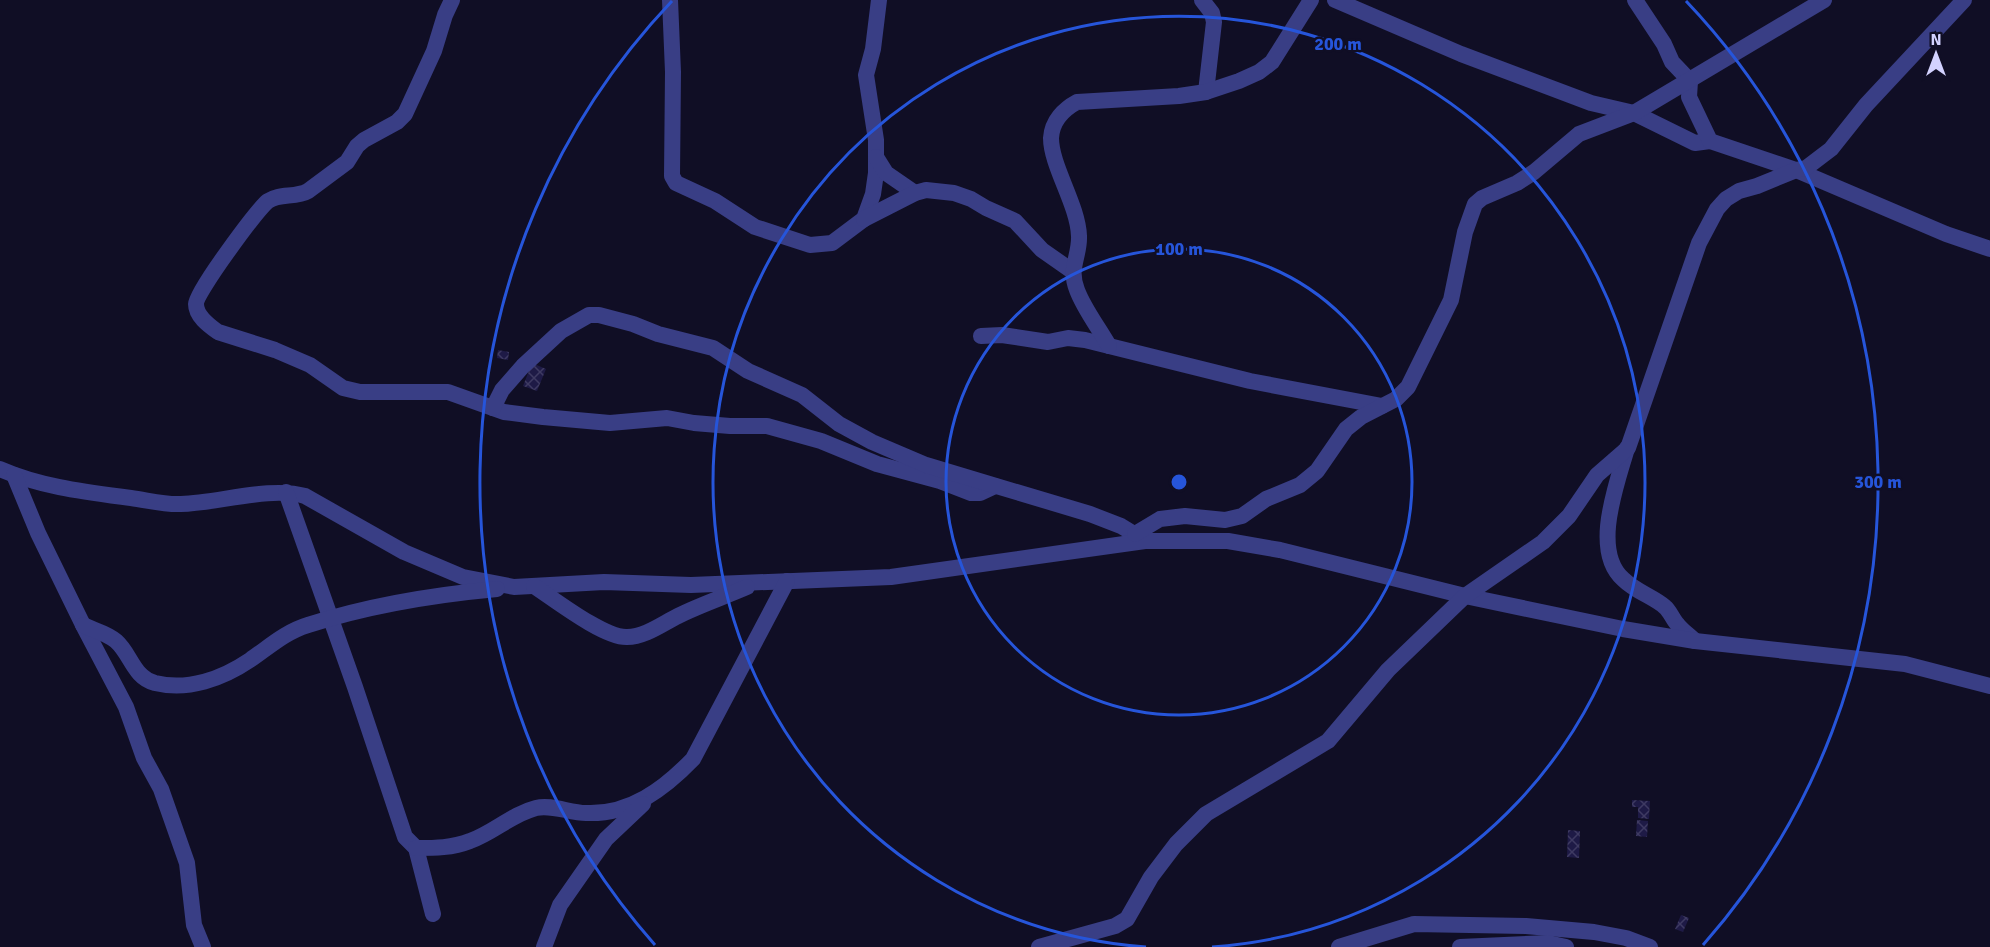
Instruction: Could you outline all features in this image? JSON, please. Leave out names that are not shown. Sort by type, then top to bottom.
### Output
[{"type":"street","points":[[453,0],[445,15],[434,51],[405,114],[397,122],[364,140],[357,146],[347,162],[308,191],[301,195],[271,200],[266,203],[202,287],[196,305],[201,318],[218,332],[264,346],[310,365],[343,388],[360,392],[448,392],[504,412],[610,423],[667,418],[718,425],[767,426],[821,441],[878,464],[940,481],[971,493],[980,493],[995,486]]},
{"type":"street","points":[[670,0],[673,72],[672,176],[676,183],[715,201],[755,227],[810,245],[832,243],[864,219],[915,193],[926,190],[954,193],[1015,221],[1042,250],[1072,271]]},
{"type":"street","points":[[864,219],[873,194],[876,157],[876,140],[866,75],[873,49],[879,0]]},
{"type":"street","points":[[1202,0],[1212,13],[1214,22],[1206,92]]},
{"type":"street","points":[[1109,346],[1076,290],[1072,271],[1079,237],[1076,217],[1055,157],[1051,137],[1055,122],[1065,109],[1077,102],[1179,96],[1206,92],[1259,72],[1272,62],[1311,0]]},
{"type":"street","points":[[1335,0],[1461,54],[1591,103],[1634,113],[1695,142],[1710,141],[1796,170],[1946,234],[1990,249]]},
{"type":"street","points":[[1635,0],[1664,44],[1672,62],[1689,81],[1689,97],[1710,141]]},
{"type":"street","points":[[1140,538],[1160,519],[1185,516],[1225,520],[1242,516],[1266,499],[1300,485],[1317,471],[1346,429],[1361,417],[1396,399],[1408,387],[1450,300],[1465,231],[1475,204],[1482,198],[1517,183],[1534,172],[1579,134],[1634,113],[1824,0]]},
{"type":"street","points":[[1695,641],[1678,625],[1665,606],[1638,592],[1614,569],[1609,557],[1608,521],[1628,448],[1699,243],[1717,209],[1726,199],[1739,191],[1806,168],[1832,149],[1866,105],[1964,0]]},
{"type":"street","points":[[876,157],[885,173],[915,193]]},
{"type":"street","points":[[493,408],[502,390],[523,366],[561,331],[577,320],[593,314],[713,348],[748,371],[802,395],[839,424],[872,442],[926,465],[1090,514],[1140,538]]},
{"type":"street","points":[[981,336],[1002,335],[1048,342],[1068,339],[1085,340],[1250,381],[1382,406]]},
{"type":"street","points":[[1039,947],[1115,926],[1127,918],[1151,877],[1176,844],[1206,814],[1328,741],[1388,670],[1465,596],[1543,542],[1569,516],[1597,475],[1628,448]]},
{"type":"street","points":[[7,472],[74,491],[178,504],[286,492],[305,496],[404,552],[464,577],[514,587]]},
{"type":"street","points":[[7,472],[82,625],[126,707],[144,758],[161,789],[187,863],[194,925],[203,947]]},
{"type":"street","points":[[286,492],[405,837],[416,848],[434,914]]},
{"type":"street","points":[[82,625],[116,641],[136,670],[146,680],[170,686],[193,686],[216,678],[248,662],[291,631],[380,604],[427,596],[514,587],[604,582],[690,585],[891,577],[1140,538],[1228,541],[1280,550],[1465,596],[1623,629],[1695,641],[1905,664],[1990,686]]},
{"type":"street","points":[[544,947],[560,905],[606,839],[693,759],[787,580]]},
{"type":"street","points":[[534,586],[591,623],[611,634],[627,638],[645,633],[679,615],[759,582]]},
{"type":"street","points":[[416,848],[443,848],[471,841],[537,807],[586,814],[597,813],[618,810],[651,796]]},
{"type":"street","points":[[1339,947],[1414,924],[1526,926],[1594,932],[1626,938],[1650,947]]},
{"type":"street","points":[[1460,947],[1548,943],[1566,947]]},
{"type":"building","points":[[498,350],[509,352],[508,360],[497,358]]},
{"type":"building","points":[[532,363],[546,369],[537,391],[523,386]]},
{"type":"building","points":[[1632,800],[1650,801],[1649,819],[1638,818],[1638,807],[1632,807]]},
{"type":"building","points":[[1637,820],[1648,821],[1647,837],[1636,836]]},
{"type":"building","points":[[1568,830],[1580,831],[1579,858],[1567,857]]},
{"type":"building","points":[[1681,915],[1689,918],[1683,932],[1675,929]]}]
